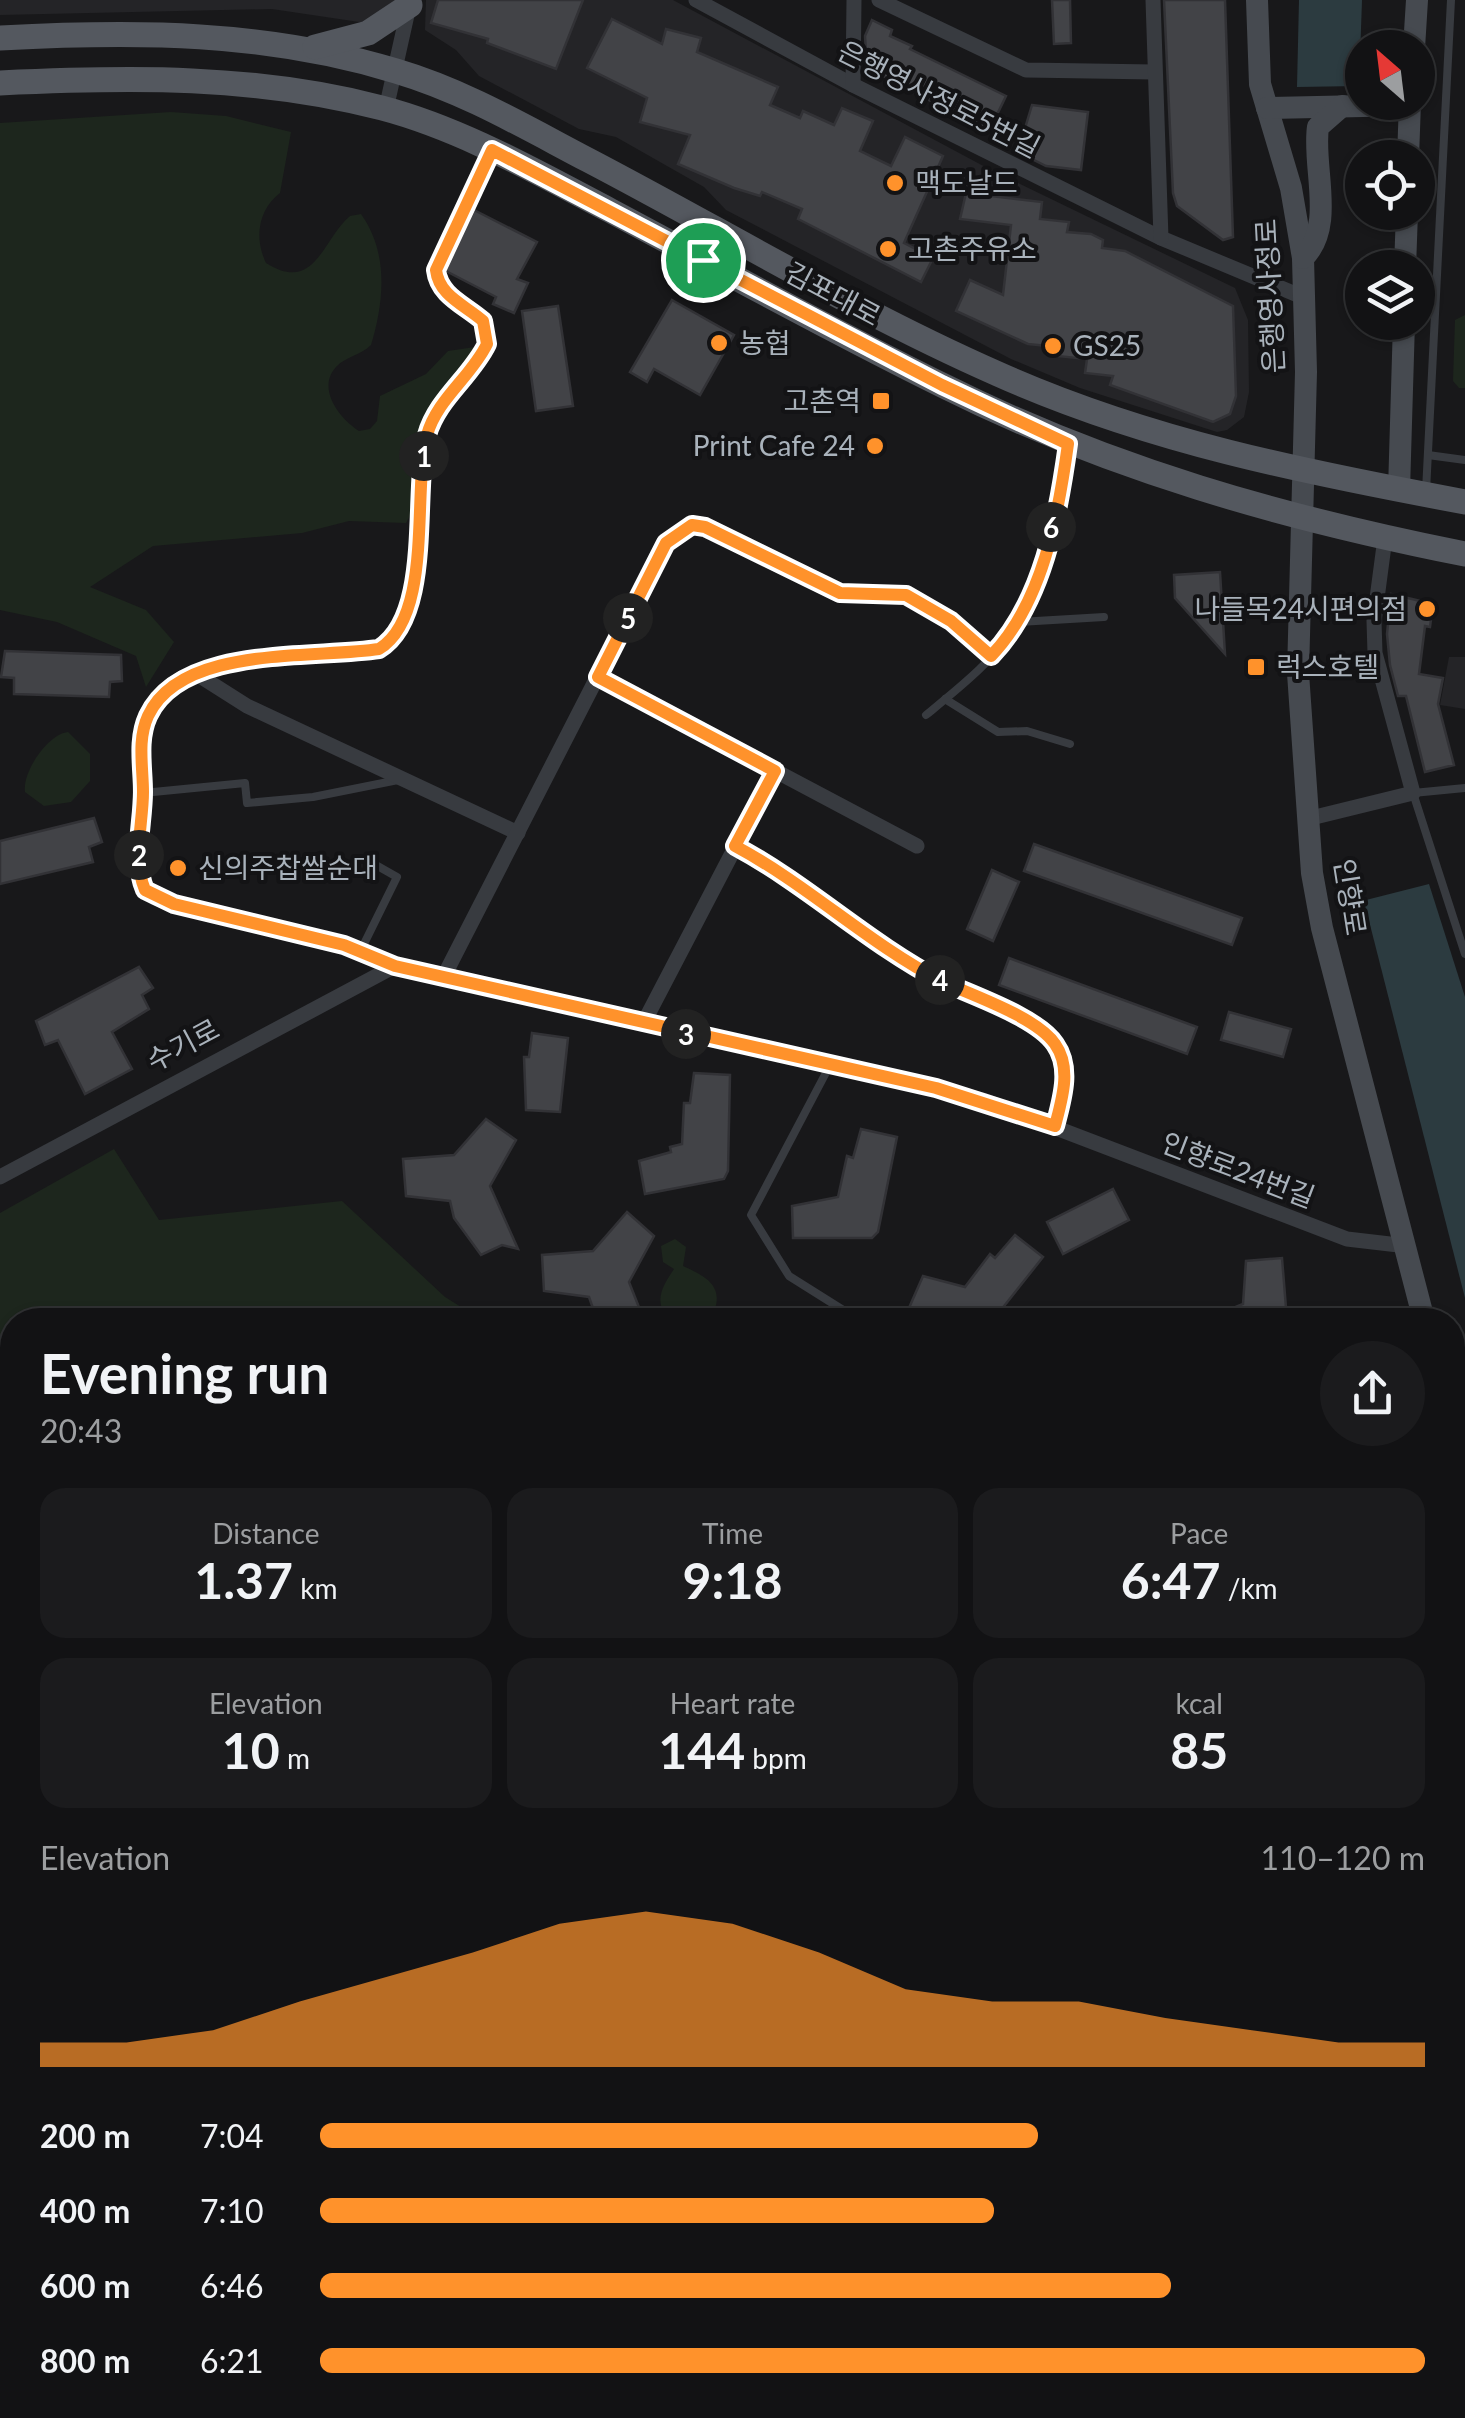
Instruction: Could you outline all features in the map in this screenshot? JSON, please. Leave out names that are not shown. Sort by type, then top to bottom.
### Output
[{"type":"main road","points":[[309,48],[368,33],[410,3]]},
{"type":"main road","name":"김포대로","points":[[0,38],[168,32],[309,48],[395,70],[481,104],[994,373],[1134,427],[1301,472],[1465,502]]},
{"type":"main road","name":"김포대로","points":[[0,83],[165,78],[304,92],[386,109],[492,150],[942,385],[1068,444],[1301,518],[1465,554]]},
{"type":"street","name":"은행영사정로5번길","points":[[696,0],[852,85],[1161,238],[1304,298]]},
{"type":"street","points":[[852,85],[854,0]]},
{"type":"street","points":[[879,0],[1026,70],[1154,72]]},
{"type":"street","points":[[1153,0],[1161,238]]},
{"type":"street","name":"은행영사정로","points":[[1257,0],[1256,47],[1267,108],[1294,198],[1304,258],[1301,472]]},
{"type":"street","points":[[1415,30],[1417,0]]},
{"type":"street","points":[[386,109],[410,3]]},
{"type":"street","points":[[1304,258],[1313,248],[1319,230],[1318,126],[1342,106]]},
{"type":"street","points":[[1267,108],[1345,106]]},
{"type":"street","points":[[1399,490],[1403,340]]},
{"type":"street","name":"인향로","points":[[1301,472],[1298,658],[1312,872],[1322,928],[1421,1308]]},
{"type":"street","points":[[444,976],[666,543],[692,525],[705,527],[840,593]]},
{"type":"street","points":[[1311,818],[1413,793],[1375,653],[1374,621],[1385,538]]},
{"type":"street","points":[[195,673],[247,706],[518,833]]},
{"type":"street","name":"인향로24번길","points":[[195,673],[167,688],[147,717],[142,739],[140,879],[155,898],[360,950],[395,966],[829,1067],[936,1088],[1055,1126],[1347,1239],[1407,1246]]},
{"type":"street","points":[[598,677],[918,846]]},
{"type":"street","points":[[643,1024],[775,771]]},
{"type":"street","name":"수기로","points":[[0,1177],[395,966]]},
{"type":"lane","points":[[1426,495],[1451,0]]},
{"type":"lane","name":"인향로24번길","points":[[195,673],[263,659],[379,649],[399,629],[413,580],[429,429],[487,344],[483,321],[437,284],[436,270],[492,150]]},
{"type":"lane","points":[[926,714],[991,656],[1019,622],[1031,600],[1062,492],[1068,444]]},
{"type":"lane","points":[[1428,455],[1465,460]]},
{"type":"lane","points":[[840,593],[906,595],[951,621],[991,656]]},
{"type":"lane","points":[[1019,622],[1104,617]]},
{"type":"lane","points":[[945,699],[998,732],[1026,731],[1070,744]]},
{"type":"lane","points":[[143,792],[245,783],[247,803],[313,797],[400,780]]},
{"type":"lane","points":[[1465,788],[1413,793],[1465,954]]},
{"type":"lane","points":[[735,846],[806,887],[908,962],[1047,1034],[1063,1067],[1064,1090],[1055,1126]]},
{"type":"lane","points":[[360,950],[397,877],[367,860]]},
{"type":"lane","points":[[829,1067],[751,1215],[789,1276],[840,1308]]},
{"type":"shaded area","points":[[0,0],[395,0],[393,8],[366,23],[272,9],[0,15]]},
{"type":"shaded area","points":[[426,0],[673,0],[989,169],[1235,288],[1248,320],[1249,392],[1244,417],[1227,430],[1217,432],[1080,388],[1011,359],[726,210],[704,187],[616,137],[579,129],[479,76],[456,50],[425,30]]},
{"type":"shaded area","points":[[1299,0],[1362,0],[1361,30],[1345,30],[1345,86],[1297,87]]},
{"type":"shaded area","points":[[171,112],[226,116],[291,132],[280,193],[267,208],[260,225],[266,263],[283,271],[307,268],[350,216],[361,214],[370,229],[381,278],[371,345],[336,367],[328,385],[333,403],[352,426],[359,431],[370,429],[377,421],[380,396],[426,374],[448,351],[475,347],[426,419],[412,512],[406,523],[349,521],[302,533],[153,546],[90,587],[146,610],[174,642],[146,687],[136,656],[57,622],[0,610],[0,123]]},
{"type":"shaded area","points":[[1465,315],[1465,388],[1459,388],[1453,381],[1455,320]]},
{"type":"shaded area","points":[[1449,657],[1465,657],[1465,709],[1440,705]]},
{"type":"shaded area","points":[[68,732],[90,754],[90,781],[71,802],[44,806],[25,792],[28,774],[52,739]]},
{"type":"shaded area","points":[[1429,884],[1465,997],[1465,1298],[1365,905],[1366,900]]},
{"type":"shaded area","points":[[114,1149],[159,1220],[342,1201],[445,1297],[463,1308],[0,1308],[0,1213]]},
{"type":"shaded area","points":[[675,1239],[686,1247],[683,1266],[713,1286],[715,1308],[662,1308],[661,1294],[674,1269],[663,1262],[661,1246]]},
{"type":"building","points":[[438,0],[583,0],[556,69],[487,43],[488,39],[431,23]]},
{"type":"building","points":[[1052,0],[1070,0],[1071,43],[1054,44]]},
{"type":"building","points":[[1164,0],[1225,0],[1233,237],[1223,240],[1177,206],[1173,193]]},
{"type":"building","points":[[612,19],[662,44],[666,29],[701,38],[697,52],[778,87],[770,105],[800,118],[803,111],[834,125],[842,108],[873,121],[860,151],[891,166],[905,137],[943,156],[904,243],[933,258],[921,282],[798,219],[802,209],[762,192],[760,196],[734,188],[678,164],[690,135],[640,122],[647,98],[587,68]]},
{"type":"building","points":[[872,20],[892,30],[890,36],[912,46],[910,49],[1006,96],[989,131],[867,68],[865,36]]},
{"type":"building","points":[[1032,105],[1088,112],[1081,170],[1046,166],[1024,155],[1023,135]]},
{"type":"building","points":[[966,193],[1042,202],[1040,219],[1069,222],[1067,232],[1091,234],[1103,240],[1102,248],[1125,251],[1233,306],[1236,396],[1230,414],[1213,422],[1110,385],[1113,376],[1085,373],[1087,359],[1057,356],[1058,347],[1028,344],[956,311],[970,280],[1003,295],[1011,225],[960,219]]},
{"type":"building","points":[[474,210],[537,242],[517,279],[528,283],[514,313],[493,304],[496,297],[444,270]]},
{"type":"building","points":[[672,300],[734,335],[700,395],[654,369],[647,382],[630,372]]},
{"type":"building","points":[[558,306],[573,406],[536,411],[522,311]]},
{"type":"building","points":[[1220,572],[1225,654],[1175,598],[1174,575]]},
{"type":"building","points":[[1391,594],[1433,604],[1430,627],[1425,626],[1419,674],[1443,678],[1438,704],[1454,765],[1425,772],[1406,696],[1398,696],[1390,665],[1387,634]]},
{"type":"building","points":[[5,651],[121,655],[122,681],[110,682],[109,697],[14,694],[14,678],[1,677]]},
{"type":"building","points":[[94,818],[102,842],[89,847],[93,862],[0,884],[0,841]]},
{"type":"building","points":[[1034,844],[1242,918],[1232,945],[1024,871]]},
{"type":"building","points":[[992,870],[1019,882],[993,941],[967,929]]},
{"type":"building","points":[[1009,958],[1197,1027],[1187,1054],[999,985]]},
{"type":"building","points":[[139,967],[153,988],[142,995],[149,1009],[112,1032],[132,1069],[85,1094],[58,1040],[45,1045],[36,1021]]},
{"type":"building","points":[[1229,1012],[1291,1029],[1283,1057],[1221,1040]]},
{"type":"building","points":[[532,1033],[568,1038],[560,1112],[526,1110],[524,1057],[529,1057]]},
{"type":"building","points":[[694,1073],[730,1075],[728,1171],[724,1179],[645,1194],[639,1161],[671,1152],[670,1147],[682,1144],[684,1103],[690,1103]]},
{"type":"building","points":[[486,1119],[516,1140],[490,1186],[518,1249],[502,1245],[481,1255],[454,1218],[450,1201],[406,1196],[403,1159],[454,1155]]},
{"type":"building","points":[[861,1129],[897,1137],[878,1232],[872,1238],[793,1238],[792,1206],[838,1197],[847,1156],[853,1158]]},
{"type":"building","points":[[1113,1189],[1129,1220],[1063,1254],[1047,1222]]},
{"type":"building","points":[[627,1212],[654,1236],[629,1282],[639,1308],[593,1308],[589,1297],[544,1291],[542,1255],[593,1251]]},
{"type":"building","points":[[1015,1235],[1043,1257],[1003,1308],[909,1308],[923,1276],[965,1287],[990,1254],[995,1258]]},
{"type":"building","points":[[1282,1258],[1286,1308],[1233,1308],[1243,1304],[1246,1261]]},
{"type":"place","name":"맥도날드","points":[[895,183]]},
{"type":"place","name":"고촌주유소","points":[[888,249]]},
{"type":"place","name":"농협","points":[[719,343]]},
{"type":"place","name":"GS25","points":[[1053,346]]},
{"type":"place","name":"고촌역","points":[[881,401]]},
{"type":"place","name":"Print Cafe 24","points":[[875,446]]},
{"type":"place","name":"나들목24시편의점","points":[[1427,609]]},
{"type":"place","name":"럭스호텔","points":[[1256,667]]},
{"type":"place","name":"신의주찹쌀순대","points":[[178,868]]},
{"type":"route","points":[[492,150],[703,260],[942,385],[1068,444],[1062,492],[1031,600],[1005,642],[991,656],[951,621],[906,595],[892,592],[864,597],[840,593],[705,527],[692,525],[678,530],[666,543],[598,677],[775,771],[735,846],[806,887],[908,962],[1047,1034],[1055,1043],[1063,1067],[1064,1090],[1055,1126],[936,1088],[829,1067],[395,966],[344,945],[155,898],[140,879],[142,739],[147,717],[167,688],[178,678],[263,659],[379,649],[399,629],[413,580],[429,429],[442,404],[482,356],[487,344],[483,321],[437,284],[436,270],[492,150]]}]
